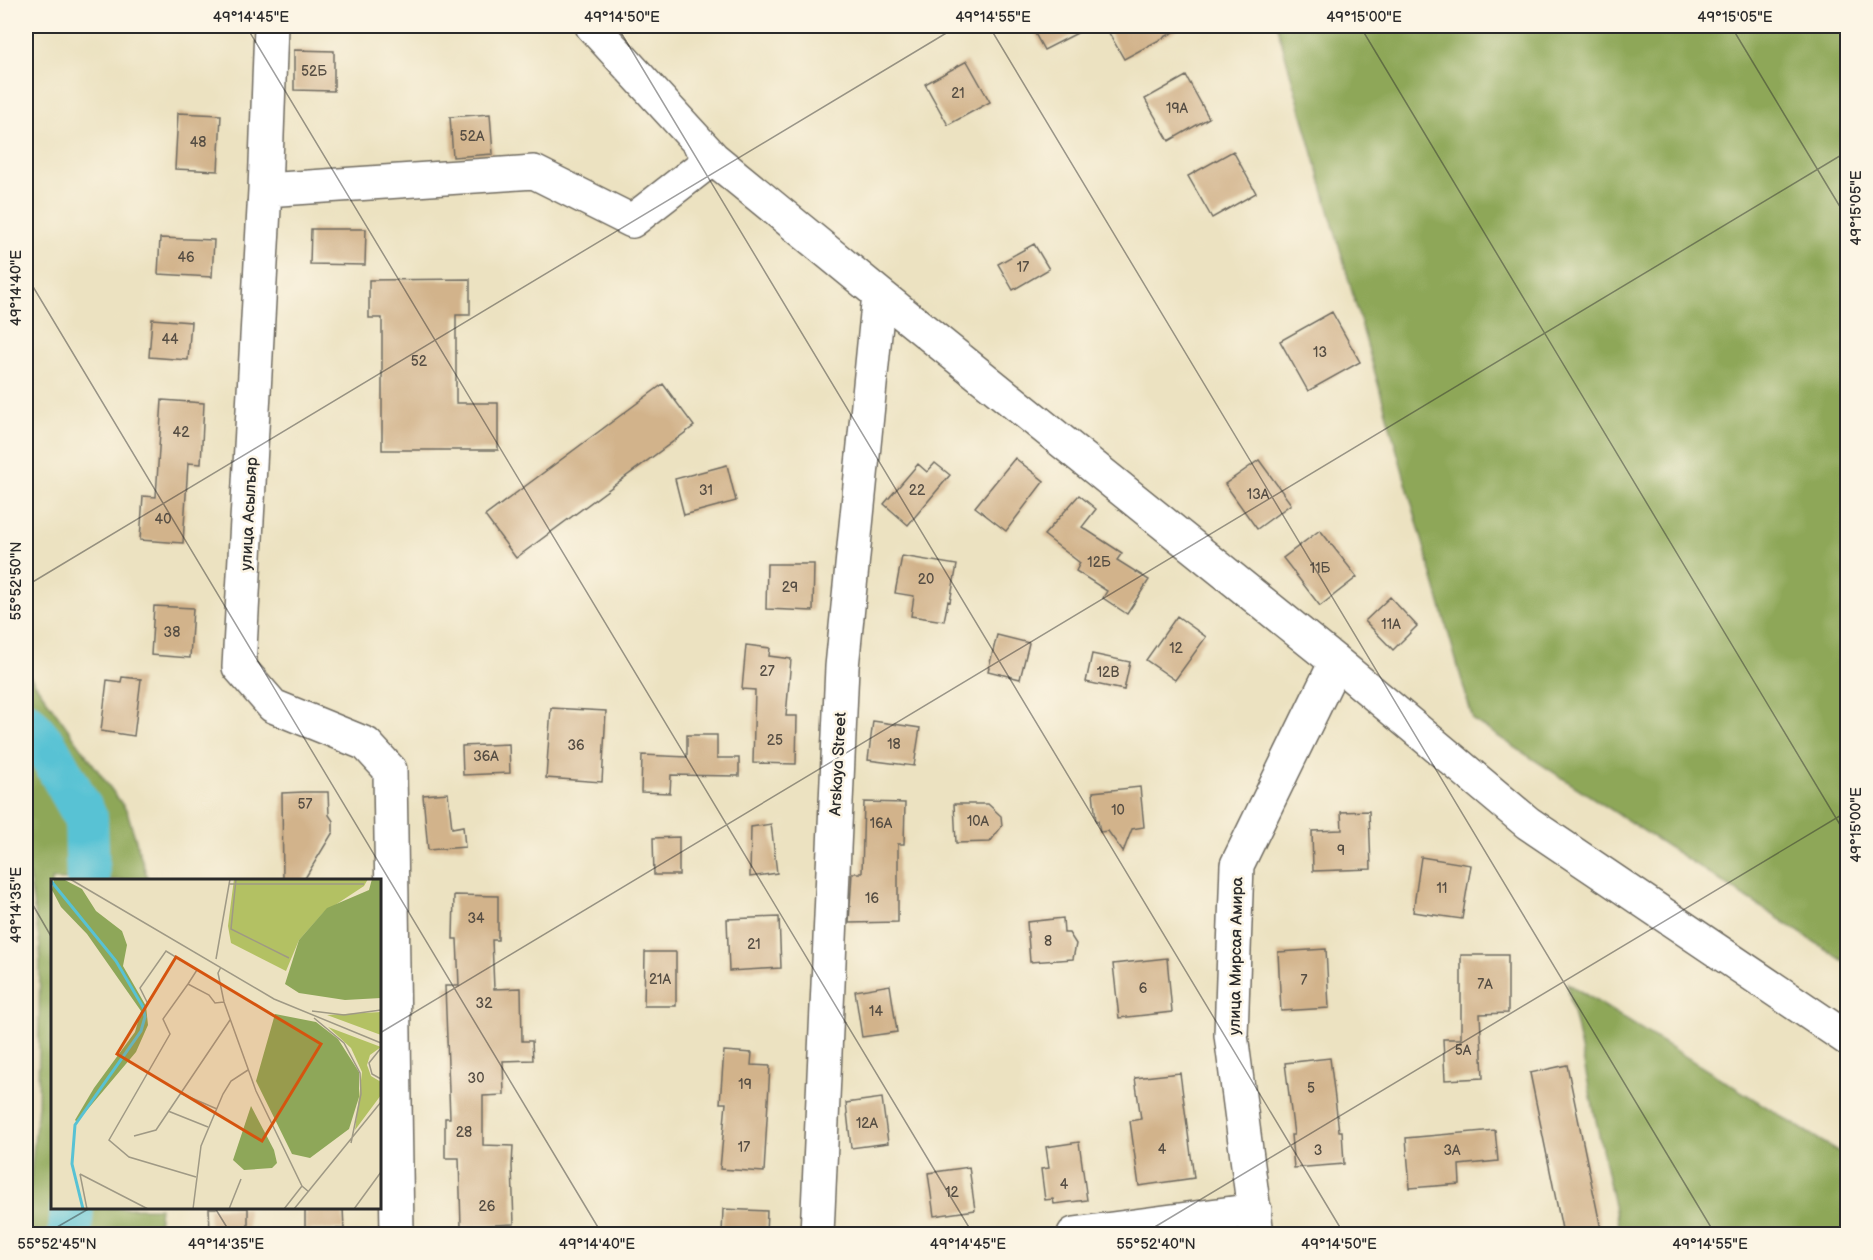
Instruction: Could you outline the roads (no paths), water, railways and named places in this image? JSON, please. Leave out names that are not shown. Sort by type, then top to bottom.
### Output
[{"type":"street","name":"улица Асылъяр","points":[[271,26],[265,190],[239,667],[273,706],[366,744],[390,770],[397,1234]]},
{"type":"street","points":[[592,26],[713,158],[1336,662],[1528,823],[1848,1039]]},
{"type":"street","points":[[265,190],[534,172],[632,221],[713,158]]},
{"type":"street","name":"Arskaya Street","points":[[817,1234],[842,667],[879,294]]},
{"type":"street","name":"улица Мирсая Амира","points":[[1256,1222],[1231,1035],[1237,865],[1336,662]]},
{"type":"street","points":[[1074,1234],[1256,1222]]},
{"type":"waterway","points":[[26,723],[47,748],[86,818],[88,879]]},
{"type":"waterway","points":[[70,1234],[72,1209]]}]
